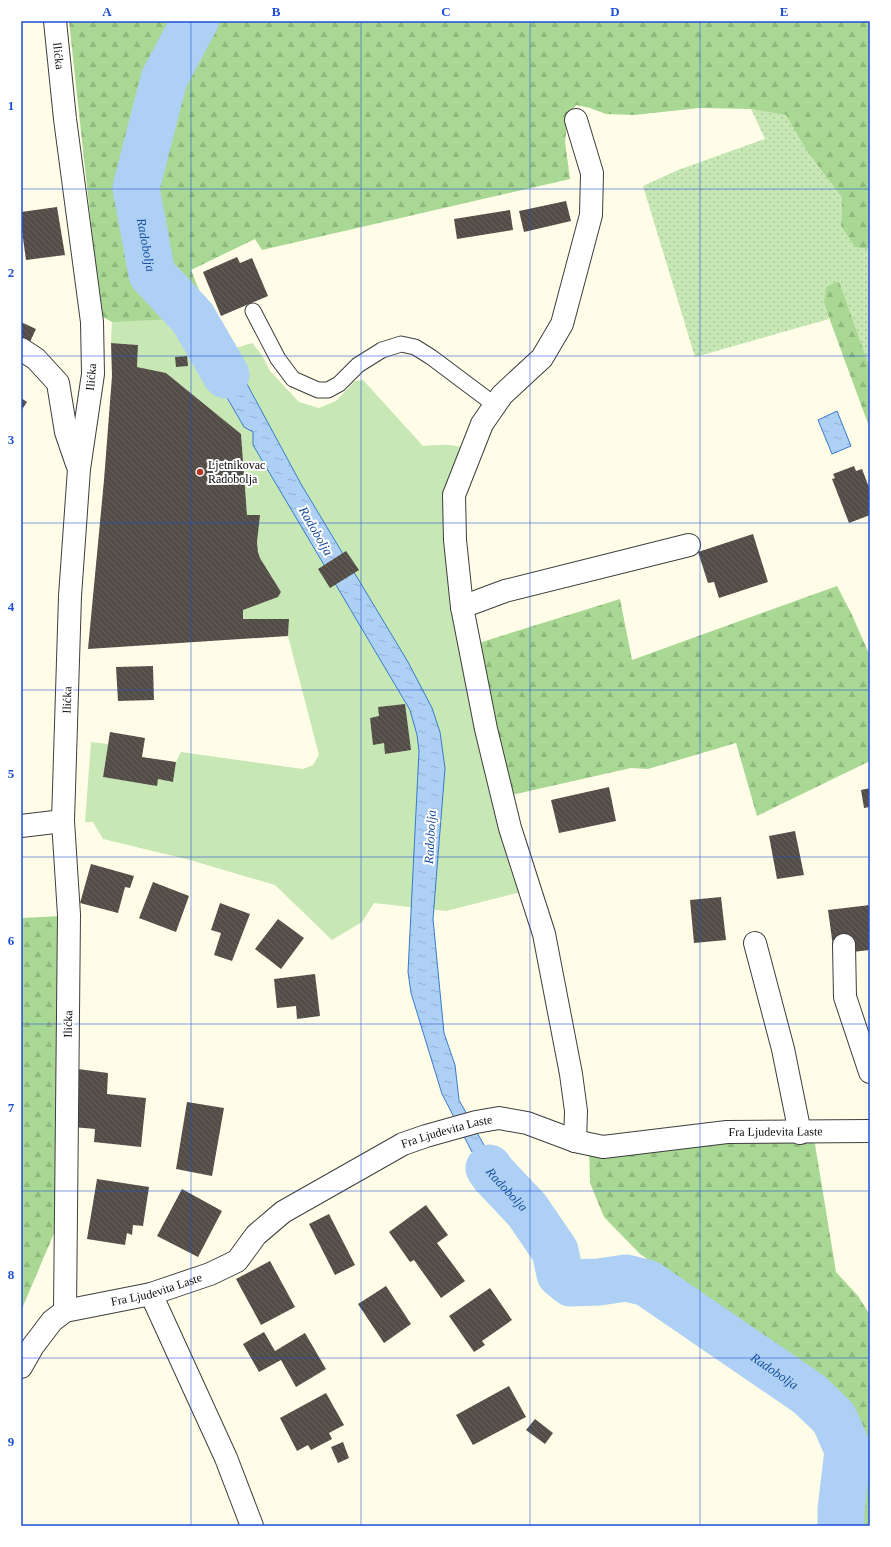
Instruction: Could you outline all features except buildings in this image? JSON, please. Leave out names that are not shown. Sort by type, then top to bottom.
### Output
[{"type":"street","name":"Ilićka","points":[[55,21],[65,119],[92,322],[93,374],[79,469],[70,596],[63,821],[69,915],[65,1311]]},
{"type":"street","points":[[575,1141],[576,1111],[571,1074],[544,934],[510,828],[486,729],[462,607],[455,540],[454,495],[482,424],[502,395],[542,358],[562,324],[591,215],[592,173],[576,120]]},
{"type":"street","points":[[21,349],[36,358],[58,383],[66,432],[79,469]]},
{"type":"street","points":[[462,607],[505,591],[688,545]]},
{"type":"street","points":[[21,826],[63,821]]},
{"type":"street","points":[[755,943],[783,1049],[800,1132]]},
{"type":"street","points":[[844,945],[845,998],[870,1072]]},
{"type":"street","name":"Fra Ljudevita Laste","points":[[65,1311],[151,1294],[210,1274],[237,1261],[256,1235],[283,1212],[403,1144],[445,1130],[476,1122],[499,1118],[527,1123],[575,1141],[603,1147],[727,1132],[870,1131]]},
{"type":"street","points":[[151,1294],[226,1458],[252,1526]]},
{"type":"street","points":[[21,1367],[33,1346],[52,1321],[65,1311]]},
{"type":"lane","points":[[254,311],[278,359],[293,379],[318,390],[328,390],[339,384],[358,365],[382,350],[401,344],[415,347],[432,357],[495,405]]},
{"type":"green space","points":[[69,21],[870,21],[870,249],[855,247],[841,226],[842,198],[807,151],[786,115],[751,109],[699,108],[634,115],[606,114],[576,105],[568,116],[565,142],[570,179],[262,250],[255,239],[191,270],[207,310],[184,323],[112,322],[101,316]]},
{"type":"green space","points":[[751,109],[787,115],[807,151],[842,198],[841,226],[855,246],[870,249],[870,368],[839,281],[824,304],[829,319],[695,357],[643,186],[678,170],[765,139]]},
{"type":"green space","points":[[839,281],[870,368],[870,429],[824,304],[826,287]]},
{"type":"green space","points":[[207,310],[229,350],[252,343],[262,355],[270,371],[299,402],[319,408],[336,401],[355,381],[363,380],[423,446],[449,445],[464,448],[449,500],[521,892],[446,911],[374,903],[362,922],[332,940],[275,885],[190,860],[103,839],[93,822],[85,822],[91,742],[108,744],[103,777],[156,785],[158,779],[173,782],[176,762],[181,752],[303,769],[313,765],[319,755],[288,636],[289,619],[243,619],[243,610],[278,597],[281,592],[258,553],[257,537],[259,515],[247,515],[241,434],[166,373],[137,367],[138,345],[111,343],[112,322],[193,318]]},
{"type":"green space","points":[[837,586],[852,615],[870,656],[870,761],[757,816],[736,743],[648,769],[631,768],[503,797],[469,646],[620,599],[632,660]]},
{"type":"green space","points":[[62,916],[55,1231],[21,1311],[21,918]]},
{"type":"green space","points":[[813,1132],[836,1272],[858,1296],[870,1315],[870,1526],[859,1526],[857,1504],[864,1461],[838,1398],[766,1340],[640,1254],[604,1217],[590,1183],[589,1144]]},
{"type":"water","points":[[207,310],[301,484],[408,662],[432,708],[440,732],[445,768],[433,919],[444,1033],[455,1065],[459,1100],[495,1165],[500,1169],[506,1166],[540,1210],[524,1225],[503,1204],[471,1150],[442,1094],[411,993],[408,972],[419,751],[417,735],[410,710],[253,445],[253,432],[244,427],[184,323]]},
{"type":"water","points":[[837,411],[851,446],[832,454],[818,420]]},
{"type":"waterway","name":"Radobolja","points":[[195,21],[164,79],[136,188],[152,274],[193,318],[226,375]]},
{"type":"waterway","name":"Radobolja","points":[[489,1168],[527,1210],[555,1251],[560,1274],[571,1283],[599,1282],[626,1278],[647,1283],[809,1394],[834,1418],[848,1450],[841,1510],[841,1526]]},
{"type":"place","name":"Ljetnikovac Radobolja","points":[[200,472]]}]
